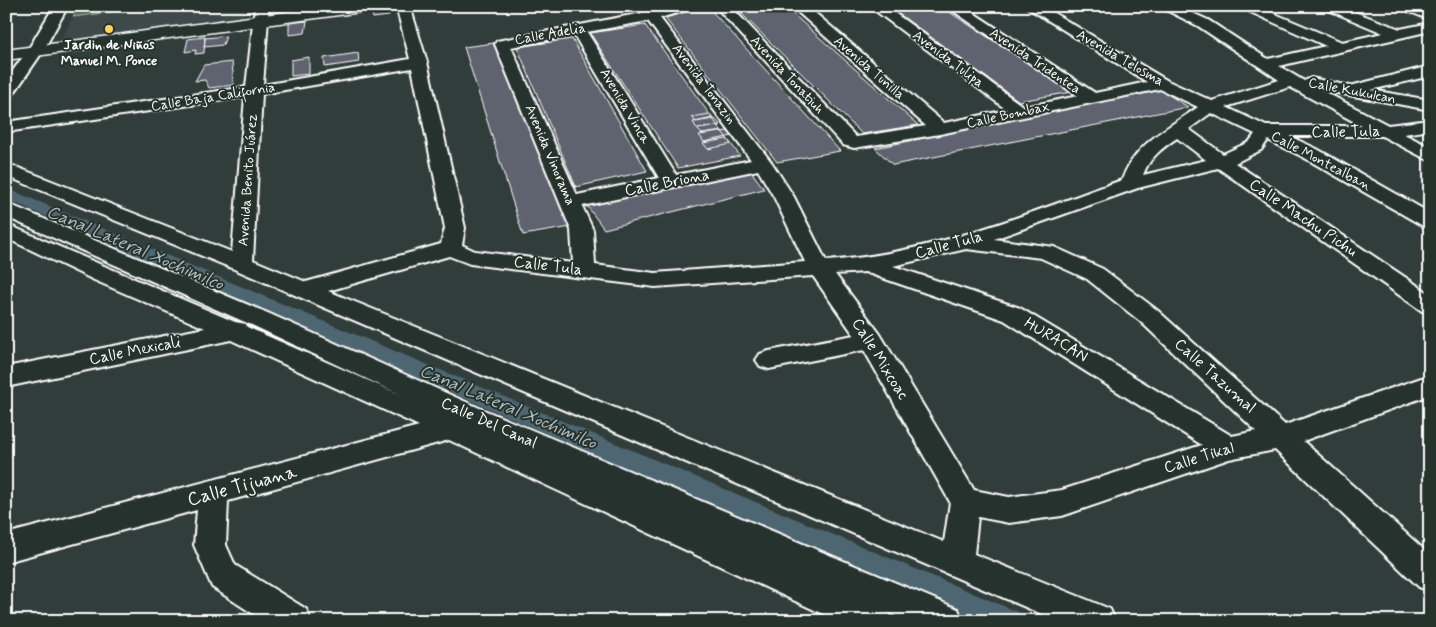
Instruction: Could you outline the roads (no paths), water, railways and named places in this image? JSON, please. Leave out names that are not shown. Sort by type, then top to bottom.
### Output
[{"type":"main road","points":[[6,55],[260,14],[369,6]]},
{"type":"street","points":[[6,92],[35,51],[61,6]]},
{"type":"street","points":[[304,290],[451,248],[455,228],[419,62],[403,6]]},
{"type":"street","name":"Calle Adelia","points":[[503,42],[578,29],[648,11],[685,6]]},
{"type":"street","name":"Avenida Tonatiuh","points":[[722,6],[849,141],[854,143]]},
{"type":"street","name":"Avenida Tunilla","points":[[798,6],[940,129]]},
{"type":"street","name":"Avenida Tulipa","points":[[876,6],[1020,112]]},
{"type":"street","name":"Avenida Tridentea","points":[[953,6],[1092,98]]},
{"type":"street","name":"Avenida Telosma","points":[[1032,6],[1162,84],[1209,107]]},
{"type":"street","points":[[1165,6],[1203,22],[1292,82],[1430,155]]},
{"type":"street","points":[[1244,6],[1341,47]]},
{"type":"street","points":[[1326,6],[1399,34]]},
{"type":"street","points":[[1403,6],[1430,16]]},
{"type":"street","name":"Avenida Tonazin","points":[[648,11],[763,163]]},
{"type":"street","name":"Avenida Benito Juárez","points":[[242,264],[260,14]]},
{"type":"street","points":[[1271,67],[1341,47],[1430,28]]},
{"type":"street","name":"Avenida Vinca","points":[[578,29],[671,182]]},
{"type":"street","name":"Avenida Vinorama","points":[[503,42],[582,230],[584,271]]},
{"type":"street","name":"Calle Baja California","points":[[6,127],[254,91],[419,62]]},
{"type":"street","name":"Calle Kukulcan","points":[[1271,67],[1326,87],[1430,104]]},
{"type":"street","points":[[1348,91],[1430,71]]},
{"type":"street","points":[[1130,184],[1138,165],[1153,146],[1209,107],[1292,82]]},
{"type":"street","name":"Calle Bombax","points":[[854,143],[940,129],[1162,84]]},
{"type":"street","points":[[1329,102],[1371,108],[1430,110]]},
{"type":"street","name":"Calle Montealban","points":[[1209,107],[1266,131],[1310,153],[1430,222]]},
{"type":"street","name":"Calle Tula","points":[[451,248],[470,256],[655,280],[820,270],[867,265],[963,243],[1130,184],[1221,162],[1254,146],[1266,131],[1384,131],[1430,125]]},
{"type":"street","name":"Calle Machu Pichu","points":[[1177,129],[1221,162],[1430,305]]},
{"type":"street","name":"Calle Briona","points":[[571,202],[763,163]]},
{"type":"street","name":"Calle Mixcoac","points":[[763,163],[784,197],[820,270],[871,340],[965,501]]},
{"type":"street","points":[[6,169],[242,264],[957,564],[1098,621]]},
{"type":"street","name":"Calle Del Canal","points":[[6,209],[262,320],[464,423],[946,621]]},
{"type":"street","points":[[6,230],[102,275],[234,331],[464,423],[876,621]]},
{"type":"street","name":"Calle Tazumal","points":[[963,243],[1046,252],[1095,274],[1149,316],[1282,437],[1430,576]]},
{"type":"street","name":"HURACAN","points":[[867,265],[1012,314],[1229,448]]},
{"type":"street","name":"Calle Mexicali","points":[[6,377],[234,331],[262,320]]},
{"type":"street","points":[[768,360],[871,340]]},
{"type":"street","name":"Calle Tikal","points":[[965,501],[1009,510],[1062,503],[1229,448],[1282,437],[1430,385]]},
{"type":"street","name":"Calle Tijuana","points":[[6,548],[213,494],[464,423]]},
{"type":"street","points":[[213,494],[210,544],[223,576],[294,621]]},
{"type":"street","points":[[957,564],[965,501]]},
{"type":"waterway","name":"Canal Lateral Xochimilco","points":[[6,193],[1009,621]]},
{"type":"place","name":"Jardin de Niños Manuel M. Ponce","points":[[109,29]]}]
